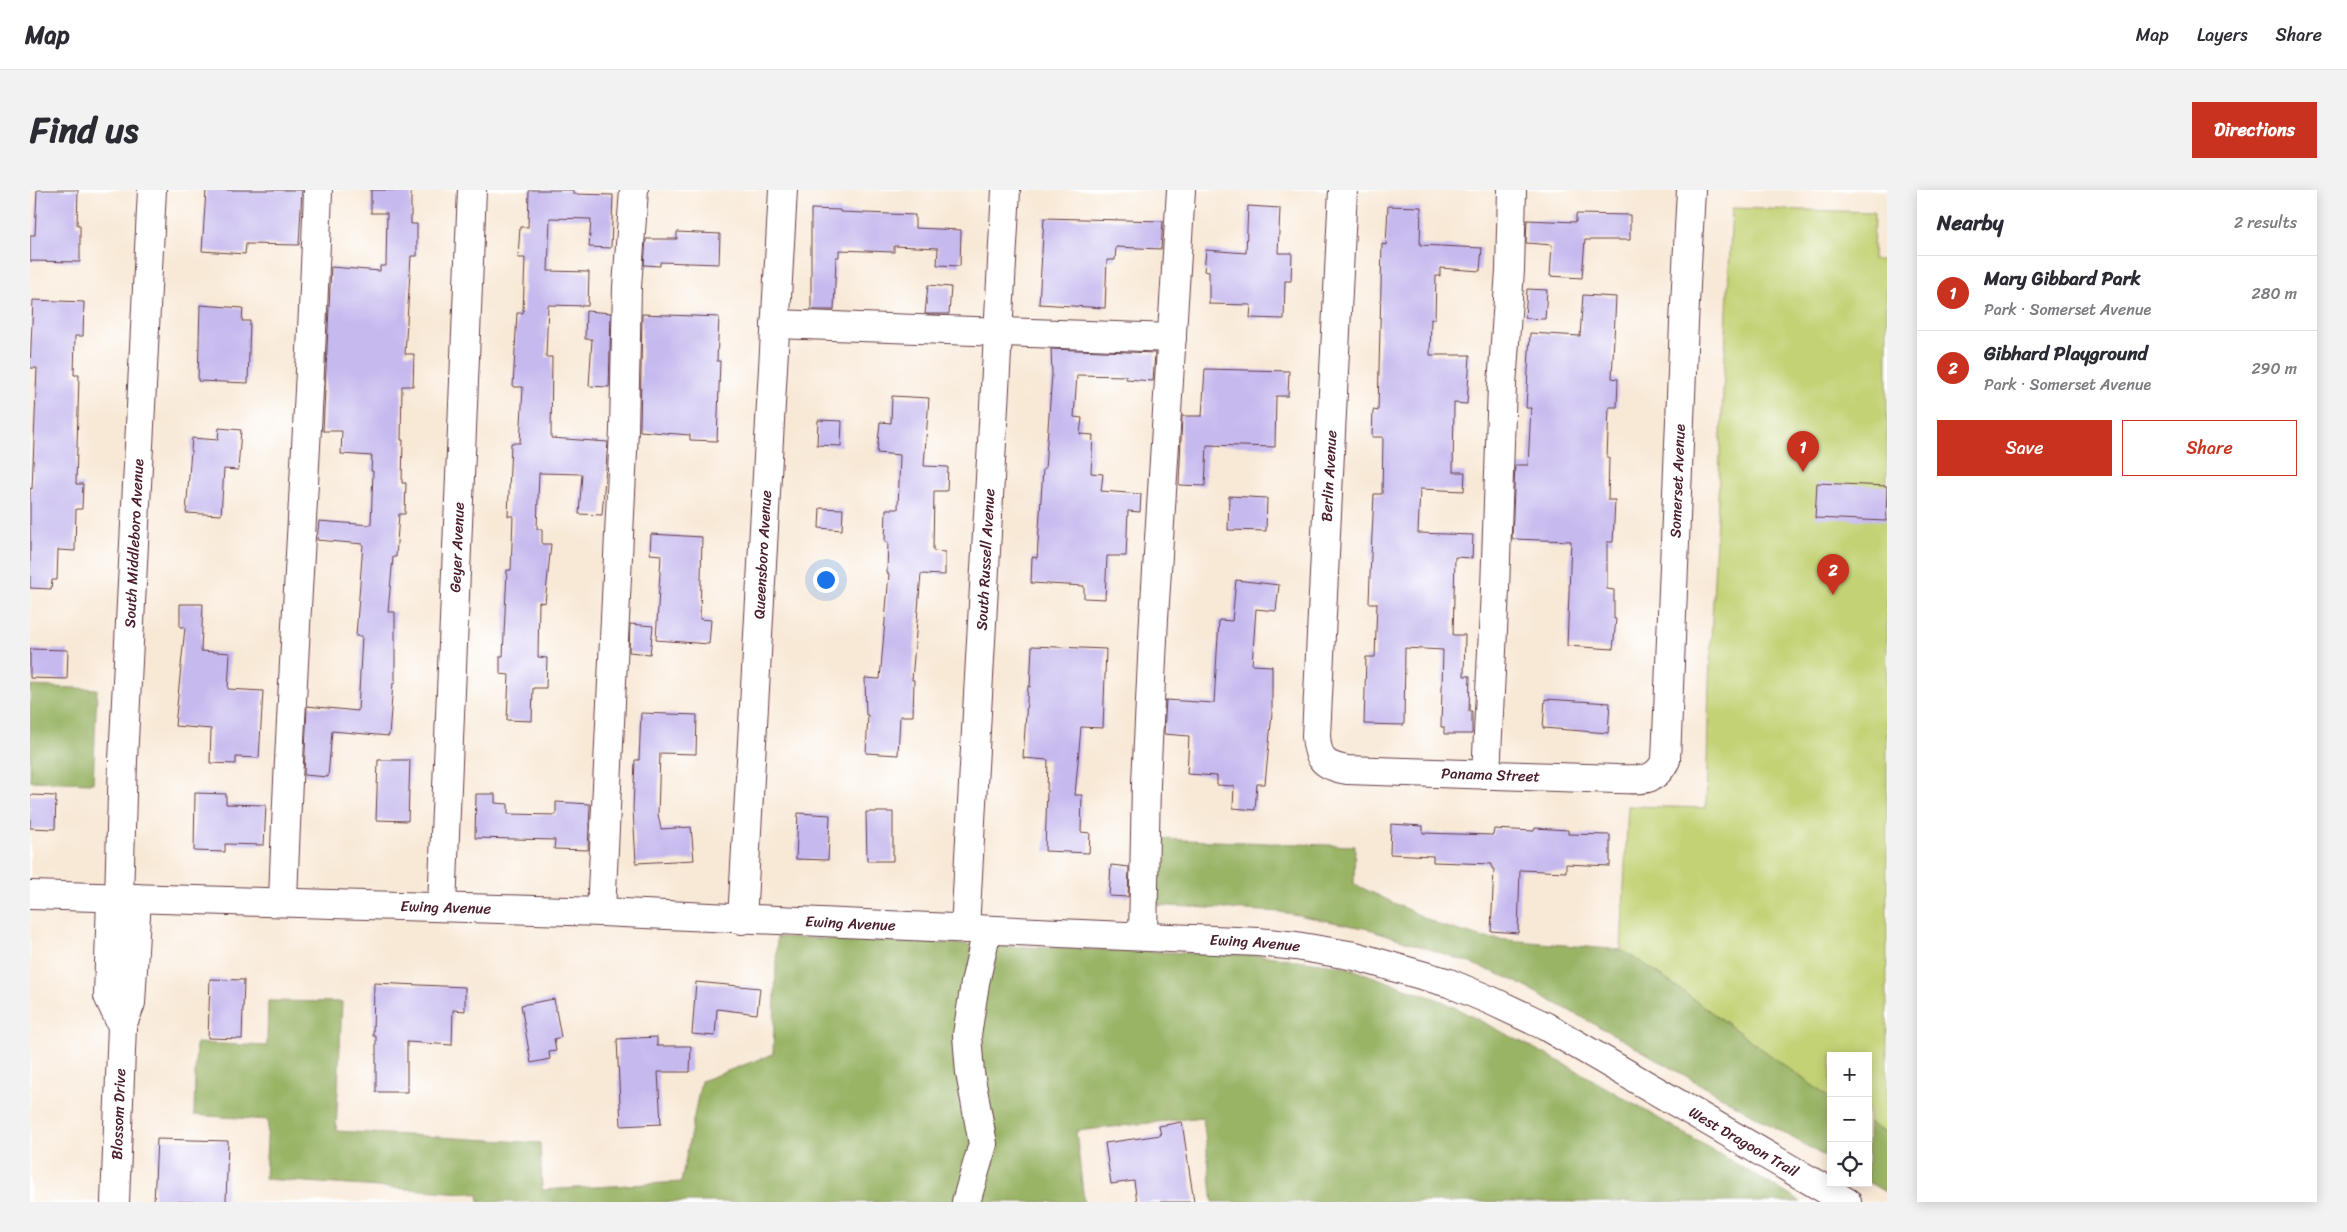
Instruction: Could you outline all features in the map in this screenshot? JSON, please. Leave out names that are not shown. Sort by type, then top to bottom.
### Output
[{"type":"street","name":"South Middleboro Avenue","points":[[122,897],[122,760],[152,190]]},
{"type":"street","points":[[283,901],[302,502],[313,338],[318,190]]},
{"type":"street","name":"Geyer Avenue","points":[[442,906],[472,190]]},
{"type":"street","points":[[601,912],[624,430],[627,287],[634,190]]},
{"type":"street","name":"Queensboro Avenue","points":[[742,920],[783,190]]},
{"type":"street","name":"South Russell Avenue","points":[[966,1202],[983,1144],[970,1073],[967,1036],[974,983],[997,333],[1006,190]]},
{"type":"street","points":[[1143,936],[1146,782],[1153,627],[1181,190]]},
{"type":"street","name":"Berlin Avenue","points":[[1323,761],[1318,750],[1316,736],[1343,190]]},
{"type":"street","points":[[1486,775],[1502,385],[1510,270],[1512,190]]},
{"type":"street","name":"Somerset Avenue","points":[[1660,772],[1666,760],[1691,190]]},
{"type":"street","points":[[775,324],[1172,338]]},
{"type":"street","name":"Panama Street","points":[[1323,761],[1333,768],[1347,770],[1486,775],[1650,779],[1660,772]]},
{"type":"street","name":"Ewing Avenue","points":[[30,895],[283,901],[601,912],[742,920],[1143,936],[1296,946],[1355,956],[1449,983],[1545,1026],[1641,1082]]},
{"type":"street","name":"Blossom Drive","points":[[115,1202],[122,1026],[131,1003],[122,897]]},
{"type":"street","name":"West Dragoon Trail","points":[[1641,1082],[1847,1202]]},
{"type":"green space","points":[[1732,208],[1874,212],[1873,260],[1887,260],[1887,1134],[1872,1125],[1872,1052],[1827,1052],[1827,1096],[1646,965],[1621,950],[1628,806],[1706,808],[1709,683]]},
{"type":"green space","points":[[30,686],[97,689],[93,783],[30,781]]},
{"type":"green space","points":[[1157,839],[1355,846],[1354,884],[1442,926],[1484,938],[1621,950],[1646,965],[1827,1096],[1827,1158],[1620,1038],[1511,979],[1468,962],[1369,929],[1282,912],[1154,905]]},
{"type":"green space","points":[[777,937],[1266,956],[1343,966],[1442,1001],[1576,1070],[1801,1202],[1213,1202],[1203,1117],[1076,1131],[1084,1202],[479,1202],[478,1194],[265,1179],[268,1120],[194,1115],[196,1043],[267,1046],[268,1001],[342,1002],[336,1131],[540,1143],[542,1190],[681,1182],[701,1081],[773,1054]]},
{"type":"green space","points":[[1872,1125],[1887,1134],[1887,1193],[1872,1184]]},
{"type":"building","points":[[37,190],[78,190],[77,225],[80,225],[80,262],[30,261],[30,235],[35,235]]},
{"type":"building","points":[[206,190],[302,190],[299,245],[246,244],[245,254],[202,251]]},
{"type":"building","points":[[371,190],[411,190],[411,224],[417,224],[417,256],[411,256],[405,354],[414,354],[413,386],[402,386],[402,483],[406,483],[405,514],[399,514],[396,557],[393,557],[388,612],[395,612],[395,683],[393,683],[389,736],[332,731],[328,777],[304,775],[307,706],[358,711],[362,636],[356,636],[363,544],[317,540],[319,521],[371,525],[372,456],[341,454],[342,431],[323,431],[331,267],[380,271],[380,266],[386,266],[387,213],[371,213]]},
{"type":"building","points":[[529,190],[573,190],[573,194],[613,195],[611,248],[589,247],[591,219],[550,218],[548,271],[589,272],[588,306],[548,305],[546,357],[552,357],[551,438],[608,442],[602,515],[579,514],[582,474],[539,473],[537,529],[542,529],[542,544],[551,544],[545,603],[539,602],[538,657],[547,658],[546,688],[533,688],[532,721],[507,720],[509,675],[500,674],[500,656],[503,656],[507,570],[511,570],[513,516],[508,516],[511,443],[520,443],[523,387],[513,387],[517,313],[523,313],[525,258],[518,258],[520,227],[528,227]]},
{"type":"building","points":[[1248,206],[1280,208],[1278,253],[1292,253],[1291,281],[1285,281],[1284,319],[1250,318],[1251,305],[1209,304],[1209,272],[1204,271],[1206,250],[1246,253]]},
{"type":"building","points":[[1388,206],[1421,207],[1420,245],[1482,248],[1480,271],[1440,268],[1440,276],[1436,276],[1435,319],[1431,319],[1430,355],[1470,355],[1467,404],[1454,403],[1453,472],[1465,472],[1464,491],[1420,489],[1418,533],[1473,535],[1472,558],[1455,557],[1453,635],[1465,635],[1464,676],[1470,676],[1469,711],[1472,711],[1472,734],[1444,734],[1444,727],[1441,727],[1443,650],[1405,648],[1404,725],[1364,724],[1366,657],[1375,657],[1377,603],[1369,603],[1374,494],[1382,494],[1383,437],[1372,437],[1373,410],[1378,411],[1382,244],[1386,245]]},
{"type":"building","points":[[811,209],[915,215],[915,228],[961,230],[960,266],[937,265],[938,248],[894,246],[894,252],[839,250],[839,257],[836,257],[834,310],[811,310]]},
{"type":"building","points":[[1576,214],[1630,215],[1630,240],[1585,240],[1582,278],[1550,276],[1552,245],[1526,243],[1527,220],[1576,222]]},
{"type":"building","points":[[1044,218],[1163,221],[1161,249],[1116,247],[1115,260],[1107,260],[1105,308],[1039,304]]},
{"type":"building","points":[[677,232],[720,234],[719,264],[660,262],[660,266],[644,265],[646,239],[677,239]]},
{"type":"building","points":[[928,285],[951,287],[949,314],[925,314]]},
{"type":"building","points":[[1527,289],[1547,290],[1545,319],[1525,318]]},
{"type":"building","points":[[1583,295],[1616,297],[1612,378],[1618,379],[1617,407],[1609,407],[1607,458],[1609,458],[1608,500],[1615,500],[1613,542],[1607,542],[1607,589],[1614,590],[1614,619],[1616,619],[1613,649],[1567,646],[1571,541],[1512,539],[1515,465],[1528,465],[1531,408],[1526,408],[1530,333],[1580,336]]},
{"type":"building","points":[[33,300],[84,302],[83,336],[75,336],[74,375],[79,375],[76,484],[83,484],[82,509],[76,509],[75,551],[58,550],[57,580],[52,580],[51,589],[30,588],[30,488],[32,489],[37,368],[30,368]]},
{"type":"building","points":[[200,305],[243,308],[242,321],[250,321],[248,383],[198,381]]},
{"type":"building","points":[[586,311],[611,313],[609,387],[589,386],[592,339],[585,339]]},
{"type":"building","points":[[642,314],[719,317],[717,361],[720,361],[717,441],[690,440],[690,435],[640,431]]},
{"type":"building","points":[[1051,349],[1155,353],[1153,381],[1126,379],[1126,376],[1077,375],[1074,417],[1082,418],[1080,434],[1093,435],[1091,473],[1103,474],[1101,491],[1141,494],[1140,512],[1128,511],[1126,556],[1107,556],[1105,599],[1084,598],[1084,586],[1031,583],[1032,557],[1037,558],[1043,469],[1045,469],[1052,374]]},
{"type":"building","points":[[1205,369],[1289,371],[1288,396],[1276,396],[1275,447],[1207,445],[1205,486],[1179,485],[1182,416],[1202,416]]},
{"type":"building","points":[[892,396],[929,398],[924,466],[948,467],[947,491],[934,491],[933,551],[945,552],[945,575],[921,574],[912,680],[914,680],[913,716],[900,716],[898,755],[866,753],[868,715],[866,715],[865,678],[880,679],[889,574],[887,573],[888,542],[885,542],[886,509],[898,509],[900,455],[877,453],[880,422],[891,423]]},
{"type":"building","points":[[818,420],[842,421],[841,446],[817,445]]},
{"type":"building","points":[[219,428],[241,430],[238,470],[224,469],[221,515],[186,513],[192,438],[218,440]]},
{"type":"building","points":[[1817,483],[1887,486],[1886,521],[1815,518]]},
{"type":"building","points":[[1229,496],[1267,498],[1266,531],[1228,530]]},
{"type":"building","points":[[820,508],[843,509],[842,530],[819,528]]},
{"type":"building","points":[[651,534],[702,537],[700,619],[711,620],[709,644],[656,640],[661,555],[650,554]]},
{"type":"building","points":[[1236,580],[1279,585],[1276,611],[1256,609],[1252,665],[1272,666],[1272,713],[1265,784],[1257,784],[1255,810],[1233,808],[1234,786],[1217,785],[1217,776],[1187,774],[1189,736],[1164,734],[1166,700],[1214,703],[1219,620],[1232,621]]},
{"type":"building","points":[[180,604],[203,604],[201,651],[230,653],[228,689],[263,691],[259,758],[236,757],[236,764],[210,763],[211,729],[175,726],[185,627],[180,627]]},
{"type":"building","points":[[630,624],[653,626],[650,654],[629,652]]},
{"type":"building","points":[[1032,646],[1106,649],[1103,728],[1081,727],[1075,795],[1082,795],[1081,832],[1090,833],[1089,853],[1045,851],[1048,760],[1023,758]]},
{"type":"building","points":[[30,649],[68,650],[67,679],[30,678]]},
{"type":"building","points":[[1545,699],[1610,703],[1608,733],[1543,728]]},
{"type":"building","points":[[641,713],[697,715],[696,754],[660,753],[658,814],[661,829],[691,827],[694,860],[636,863],[633,809],[635,760],[639,760]]},
{"type":"building","points":[[378,760],[410,760],[408,821],[376,820]]},
{"type":"building","points":[[195,793],[226,794],[226,804],[266,805],[264,845],[225,844],[225,852],[194,851]]},
{"type":"building","points":[[476,794],[495,794],[495,803],[508,804],[508,814],[556,815],[556,802],[590,804],[588,850],[554,849],[555,840],[475,838]]},
{"type":"building","points":[[30,795],[56,796],[55,829],[30,828]]},
{"type":"building","points":[[866,812],[893,812],[893,861],[867,861]]},
{"type":"building","points":[[798,813],[830,815],[828,860],[796,859]]},
{"type":"building","points":[[1391,824],[1423,826],[1423,833],[1493,835],[1494,829],[1534,831],[1535,828],[1568,830],[1568,834],[1610,835],[1610,866],[1566,864],[1566,872],[1520,870],[1518,933],[1491,931],[1494,869],[1492,869],[1492,864],[1433,862],[1433,856],[1390,854]]},
{"type":"building","points":[[1111,865],[1129,867],[1128,897],[1109,896]]},
{"type":"building","points":[[210,979],[244,980],[242,1039],[208,1038]]},
{"type":"building","points":[[696,982],[760,988],[757,1014],[717,1009],[715,1036],[692,1034]]},
{"type":"building","points":[[374,983],[465,987],[465,1011],[453,1010],[452,1045],[407,1042],[407,1092],[376,1092],[376,1036],[373,1036]]},
{"type":"building","points":[[554,999],[561,1037],[554,1039],[556,1051],[549,1052],[550,1059],[531,1063],[521,1005]]},
{"type":"building","points":[[657,1037],[657,1046],[691,1046],[690,1072],[658,1072],[661,1124],[621,1126],[617,1039]]},
{"type":"building","points":[[1182,1122],[1194,1202],[1137,1202],[1134,1181],[1111,1184],[1105,1143],[1161,1135],[1159,1126]]},
{"type":"building","points":[[157,1139],[228,1141],[226,1202],[154,1202]]},
{"type":"place","name":"Mary Gibbard Park","points":[[1803,472]]},
{"type":"place","name":"Gibhard Playground","points":[[1833,595]]}]
